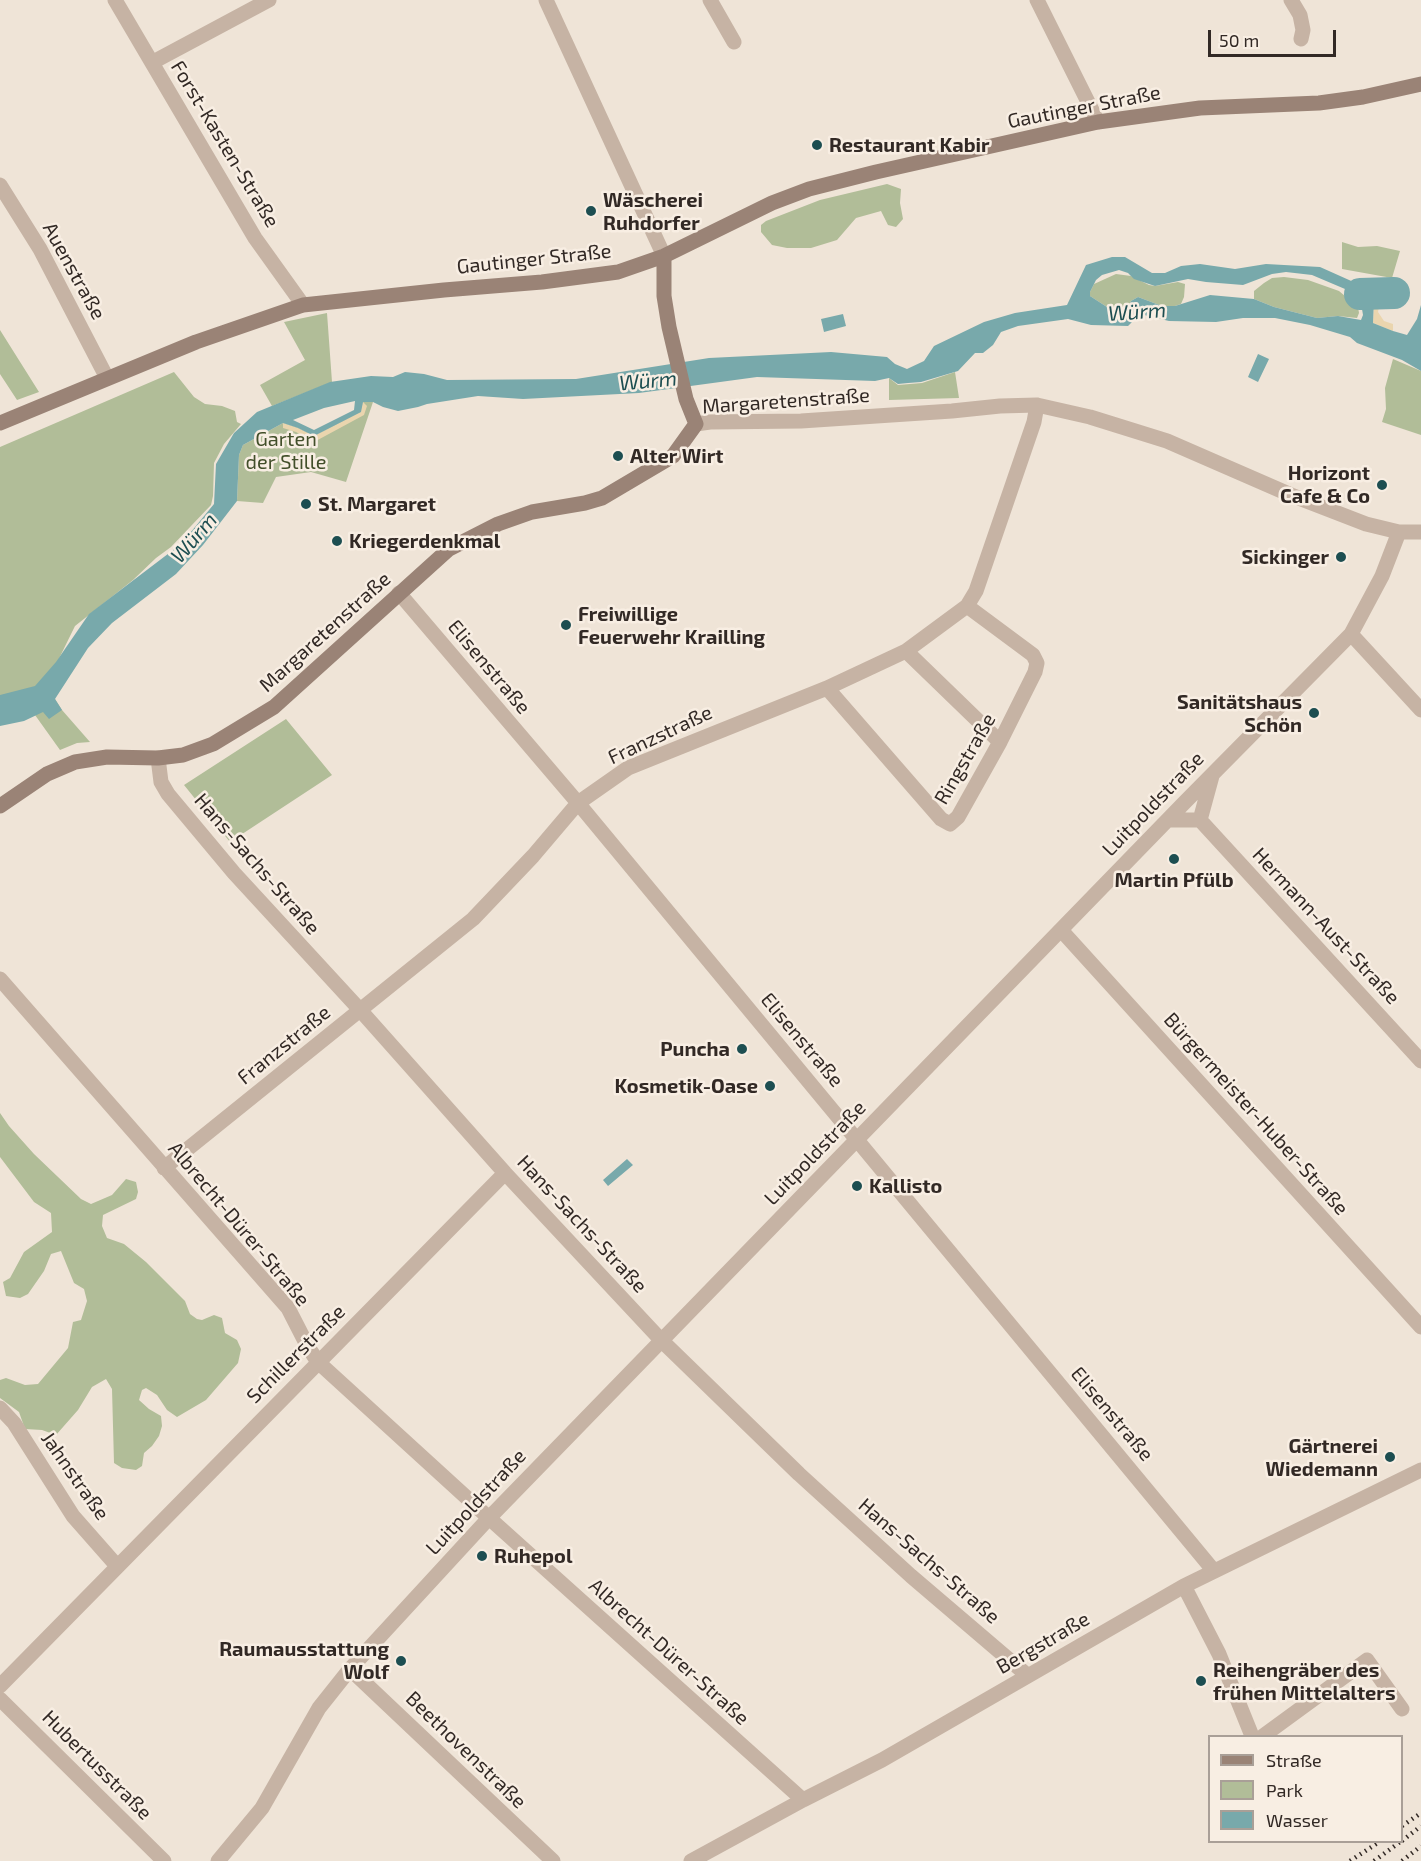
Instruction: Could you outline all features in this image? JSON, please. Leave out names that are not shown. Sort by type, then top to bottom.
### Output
[{"type":"main road","name":"Gautinger Straße","points":[[0,423],[196,342],[303,305],[542,282],[618,272],[664,255],[772,203],[809,189],[1098,122],[1200,108],[1319,103],[1364,97],[1421,84]]},
{"type":"main road","points":[[664,255],[664,296],[686,399],[696,424]]},
{"type":"main road","name":"Margaretenstraße","points":[[0,806],[47,774],[75,762],[107,757],[158,758],[183,755],[213,744],[274,707],[449,549],[481,532],[532,512],[602,498],[673,456],[696,424]]},
{"type":"street","name":"Forst-Kasten-Straße","points":[[116,0],[255,238],[303,305]]},
{"type":"street","points":[[153,62],[269,0]]},
{"type":"street","points":[[546,0],[664,255]]},
{"type":"street","points":[[710,0],[734,42]]},
{"type":"street","points":[[1037,0],[1098,122]]},
{"type":"street","points":[[1292,0],[1300,15],[1303,30],[1301,39]]},
{"type":"street","name":"Auenstraße","points":[[0,186],[40,249],[107,378]]},
{"type":"street","name":"Margaretenstraße","points":[[696,424],[801,421],[1037,405],[1090,417],[1167,441],[1301,500],[1366,524],[1399,532],[1421,532]]},
{"type":"street","name":"Franzstraße","points":[[165,1168],[473,919],[578,803],[628,768],[827,688],[906,651],[967,606],[976,591],[1034,422],[1037,405]]},
{"type":"street","name":"Luitpoldstraße","points":[[218,1861],[262,1808],[319,1708],[350,1669],[489,1518],[1351,634],[1382,576],[1399,532]]},
{"type":"street","name":"Elisenstraße","points":[[399,593],[578,803],[1214,1571]]},
{"type":"street","name":"Ringstraße","points":[[827,688],[940,819],[950,824],[958,817],[1000,742],[1035,672],[1037,663],[1033,655],[967,606]]},
{"type":"street","points":[[1351,634],[1421,710]]},
{"type":"street","points":[[906,651],[1000,742]]},
{"type":"street","name":"Hans-Sachs-Straße","points":[[158,758],[161,782],[168,794],[234,873],[505,1173],[661,1340],[799,1474],[894,1561],[1027,1675]]},
{"type":"street","points":[[1168,820],[1200,820],[1213,774]]},
{"type":"street","name":"Hermann-Aust-Straße","points":[[1200,820],[1421,1061]]},
{"type":"street","name":"Bürgermeister-Huber-Straße","points":[[1061,930],[1421,1327]]},
{"type":"street","name":"Albrecht-Dürer-Straße","points":[[0,979],[288,1308],[318,1362],[802,1800]]},
{"type":"street","name":"Schillerstraße","points":[[0,1686],[505,1173]]},
{"type":"street","name":"Jahnstraße","points":[[0,1408],[14,1424],[73,1516],[117,1566]]},
{"type":"street","name":"Bergstraße","points":[[691,1861],[967,1713],[1027,1675],[1184,1586],[1421,1470]]},
{"type":"street","points":[[1184,1586],[1219,1654],[1251,1735]]},
{"type":"street","points":[[1266,1735],[1367,1660],[1402,1709]]},
{"type":"street","name":"Beethovenstraße","points":[[350,1669],[553,1861]]},
{"type":"street","name":"Hubertusstraße","points":[[0,1699],[164,1861]]},
{"type":"green space","points":[[887,184],[901,189],[900,203],[903,219],[896,227],[888,225],[881,211],[856,218],[837,240],[811,248],[787,248],[772,245],[761,232],[761,225],[766,221],[820,200]]},
{"type":"green space","points":[[1342,242],[1358,247],[1377,246],[1400,251],[1392,278],[1342,269]]},
{"type":"green space","points":[[1116,274],[1131,276],[1155,286],[1178,282],[1185,284],[1184,297],[1181,304],[1175,306],[1162,306],[1138,297],[1131,301],[1127,310],[1107,307],[1090,296],[1090,292],[1094,284]]},
{"type":"green space","points":[[1272,278],[1308,280],[1339,291],[1358,307],[1357,318],[1338,316],[1317,318],[1274,307],[1254,299],[1254,291],[1264,283]]},
{"type":"green space","points":[[327,313],[332,382],[272,406],[260,385],[305,360],[284,322]]},
{"type":"green space","points":[[0,330],[39,392],[17,400],[0,374]]},
{"type":"green space","points":[[1393,359],[1421,371],[1421,435],[1382,422],[1386,409],[1385,388]]},
{"type":"green space","points":[[174,372],[194,397],[205,404],[222,406],[235,411],[237,422],[241,424],[224,444],[214,463],[211,505],[171,547],[75,626],[47,683],[0,711],[0,447]]},
{"type":"green space","points":[[955,372],[959,398],[889,400],[889,378],[898,385],[922,383]]},
{"type":"green space","name":"Garten der Stille","points":[[363,402],[373,402],[346,482],[311,472],[276,477],[263,503],[237,501],[239,455],[243,445],[283,423],[314,436],[360,412]]},
{"type":"green space","points":[[55,699],[90,742],[77,743],[60,750],[35,715]]},
{"type":"green space","points":[[286,719],[332,775],[230,842],[184,785]]},
{"type":"green space","points":[[0,1113],[34,1154],[81,1199],[91,1204],[112,1195],[126,1179],[136,1182],[138,1192],[136,1199],[103,1215],[102,1226],[107,1238],[124,1244],[146,1262],[185,1301],[190,1314],[197,1319],[202,1320],[214,1315],[222,1318],[225,1333],[237,1340],[241,1349],[238,1363],[206,1400],[177,1417],[167,1410],[157,1395],[146,1388],[142,1390],[139,1400],[161,1416],[162,1426],[159,1436],[144,1453],[142,1466],[136,1470],[122,1468],[114,1463],[112,1389],[106,1379],[92,1387],[78,1410],[56,1435],[42,1430],[25,1429],[19,1412],[0,1398],[0,1380],[6,1378],[25,1385],[38,1384],[68,1348],[73,1322],[81,1320],[87,1301],[84,1289],[74,1283],[61,1251],[51,1254],[44,1271],[28,1294],[20,1298],[6,1296],[3,1282],[10,1278],[24,1252],[52,1232],[51,1213],[34,1202],[0,1157]]},
{"type":"sand","points":[[1394,293],[1394,296],[1383,297],[1378,312],[1384,321],[1393,324],[1393,331],[1373,323],[1374,299],[1379,294]]},
{"type":"sand","points":[[363,402],[367,406],[364,415],[314,442],[283,428],[283,423],[314,436],[360,412]]},
{"type":"water","name":"Würm","points":[[1112,257],[1125,257],[1152,273],[1165,273],[1181,266],[1200,264],[1235,269],[1266,264],[1320,267],[1377,290],[1378,295],[1374,299],[1373,323],[1393,331],[1407,335],[1417,319],[1421,305],[1421,371],[1402,360],[1357,343],[1350,337],[1310,325],[1275,318],[1243,318],[1216,322],[1169,321],[1140,314],[1128,326],[1091,325],[1068,319],[1018,326],[1001,332],[993,345],[983,353],[975,353],[958,371],[921,382],[898,384],[889,378],[875,381],[757,377],[639,393],[523,399],[478,396],[398,411],[373,402],[363,402],[361,412],[314,436],[283,423],[243,445],[239,455],[237,501],[203,545],[176,574],[112,623],[88,648],[55,699],[62,710],[49,719],[43,712],[24,721],[0,726],[0,695],[35,686],[56,662],[89,614],[181,544],[214,504],[216,464],[234,433],[257,412],[330,382],[371,376],[393,377],[405,372],[447,380],[576,379],[709,358],[831,352],[887,357],[895,364],[907,369],[924,361],[934,346],[984,322],[1015,313],[1067,305],[1086,265]],"holes":[[[1119,270],[1128,273],[1134,279],[1155,286],[1188,279],[1243,285],[1272,274],[1286,272],[1312,275],[1345,289],[1356,299],[1363,315],[1361,320],[1338,316],[1317,318],[1274,307],[1254,299],[1210,295],[1175,306],[1162,306],[1138,297],[1131,301],[1127,310],[1107,307],[1090,296],[1096,280],[1102,275]],[[355,401],[354,410],[314,430],[293,420],[324,408]]]},
{"type":"water","points":[[843,314],[846,326],[824,332],[821,319]]},
{"type":"water","points":[[1258,354],[1269,359],[1258,382],[1248,377]]},
{"type":"water","points":[[627,1159],[633,1165],[608,1186],[603,1180]]},
{"type":"waterway","points":[[1360,294],[1394,293]]},
{"type":"railway","points":[[1403,1825],[1421,1813]]},
{"type":"railway","points":[[1403,1840],[1421,1826]]},
{"type":"railway","points":[[1350,1861],[1377,1843]]},
{"type":"railway","points":[[1374,1861],[1399,1843]]},
{"type":"railway","points":[[1402,1861],[1421,1846]]},
{"type":"place","name":"Restaurant Kabir","points":[[817,145]]},
{"type":"place","name":"Wäscherei Ruhdorfer","points":[[591,211]]},
{"type":"place","name":"Alter Wirt","points":[[618,456]]},
{"type":"place","name":"Horizont Cafe & Co","points":[[1382,485]]},
{"type":"place","name":"St. Margaret","points":[[306,504]]},
{"type":"place","name":"Kriegerdenkmal","points":[[337,541]]},
{"type":"place","name":"Sickinger","points":[[1341,557]]},
{"type":"place","name":"Freiwillige Feuerwehr Krailling","points":[[566,625]]},
{"type":"place","name":"Sanitätshaus Schön","points":[[1314,713]]},
{"type":"place","name":"Martin Pfülb","points":[[1174,859]]},
{"type":"place","name":"Puncha","points":[[742,1049]]},
{"type":"place","name":"Kosmetik-Oase","points":[[770,1086]]},
{"type":"place","name":"Kallisto","points":[[857,1186]]},
{"type":"place","name":"Gärtnerei Wiedemann","points":[[1390,1457]]},
{"type":"place","name":"Ruhepol","points":[[482,1556]]},
{"type":"place","name":"Raumausstattung Wolf","points":[[401,1661]]},
{"type":"place","name":"Reihengräber des frühen Mittelalters","points":[[1201,1681]]}]
